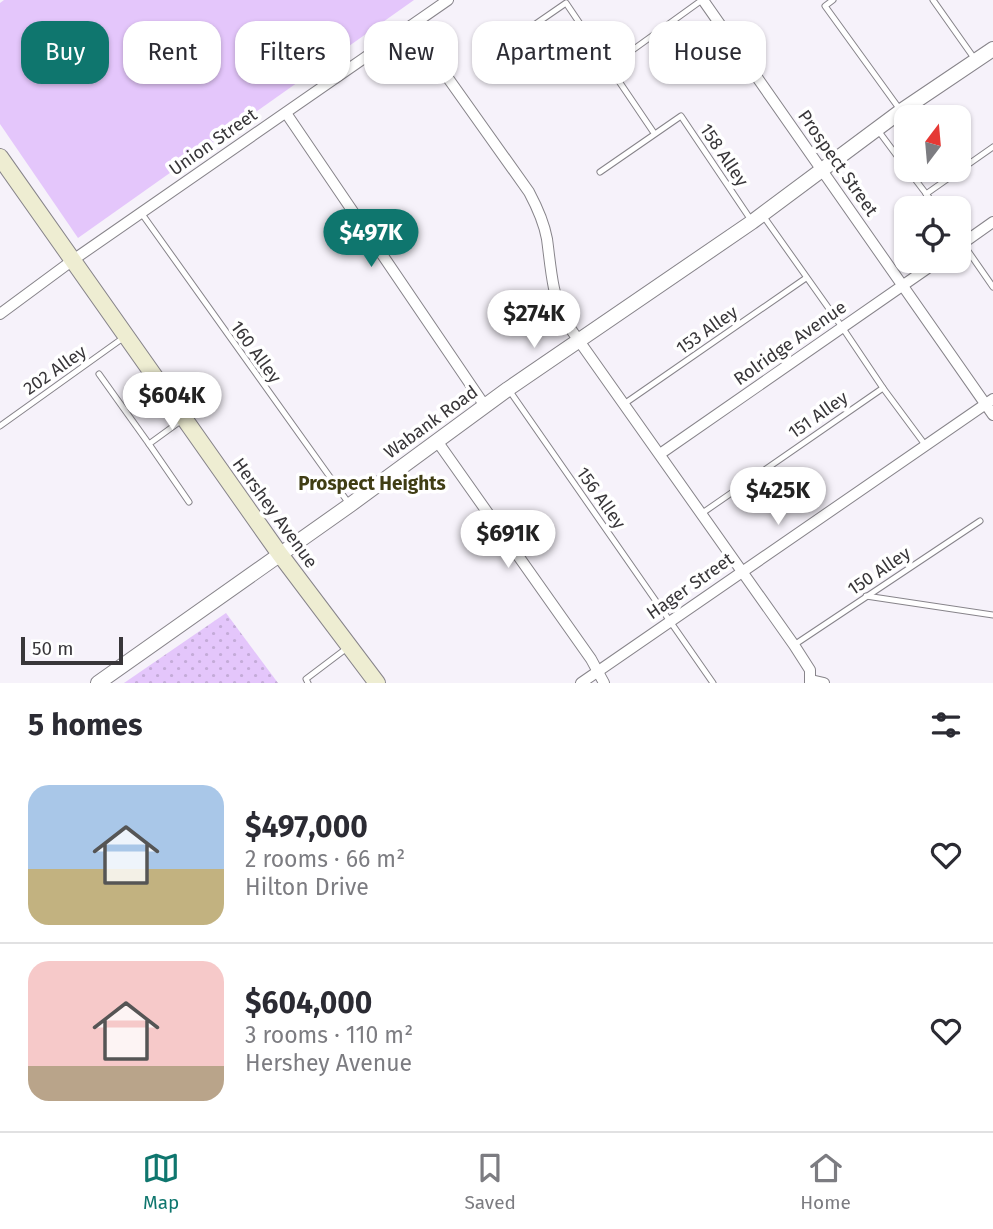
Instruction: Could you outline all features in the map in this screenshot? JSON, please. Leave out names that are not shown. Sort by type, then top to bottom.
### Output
[{"type":"main road","name":"Hershey Avenue","points":[[0,157],[279,553],[377,683]]},
{"type":"street","name":"Union Street","points":[[418,21],[448,0]]},
{"type":"street","name":"Prospect Street","points":[[702,0],[903,285],[989,401],[993,415]]},
{"type":"street","name":"Wabank Road","points":[[910,105],[993,49]]},
{"type":"street","name":"Union Street","points":[[0,314],[73,260],[364,59]]},
{"type":"street","points":[[452,84],[529,192],[541,217],[547,238],[550,274],[557,306],[794,645],[810,670],[811,682],[824,683]]},
{"type":"street","points":[[286,113],[485,407]]},
{"type":"street","name":"Wabank Road","points":[[98,683],[350,505],[508,389],[757,218],[894,116]]},
{"type":"street","points":[[971,235],[993,222]]},
{"type":"street","name":"Rolridge Avenue","points":[[660,454],[920,273]]},
{"type":"street","name":"Hager Street","points":[[581,683],[989,401]]},
{"type":"street","points":[[437,441],[604,683]]},
{"type":"lane","points":[[635,48],[702,0]]},
{"type":"lane","points":[[833,0],[825,6],[897,105]]},
{"type":"lane","points":[[933,0],[976,61]]},
{"type":"lane","points":[[539,21],[565,3],[577,21]]},
{"type":"lane","points":[[621,84],[654,132]]},
{"type":"lane","name":"158 Alley","points":[[600,172],[654,132],[681,116],[757,218]]},
{"type":"lane","points":[[877,129],[894,152]]},
{"type":"lane","points":[[917,182],[926,194],[993,147]]},
{"type":"lane","name":"160 Alley","points":[[142,214],[350,505]]},
{"type":"lane","points":[[757,218],[806,278],[926,446]]},
{"type":"lane","points":[[971,257],[993,287]]},
{"type":"lane","name":"153 Alley","points":[[624,404],[806,278]]},
{"type":"lane","name":"202 Alley","points":[[0,426],[126,337]]},
{"type":"lane","points":[[99,374],[189,502]]},
{"type":"lane","name":"151 Alley","points":[[701,513],[883,388]]},
{"type":"lane","name":"156 Alley","points":[[508,389],[713,683]]},
{"type":"lane","points":[[149,444],[184,418]]},
{"type":"lane","name":"150 Alley","points":[[794,645],[980,521]]},
{"type":"lane","points":[[866,596],[993,615]]},
{"type":"lane","points":[[309,683],[306,679],[350,646]]},
{"type":"shaded area","points":[[4,0],[414,0],[384,21],[364,21],[364,35],[350,45],[350,21],[235,21],[235,84],[295,84],[78,238],[0,124],[0,3]]},
{"type":"shaded area","points":[[226,613],[278,683],[124,683]]},
{"type":"district","name":"Prospect Heights","points":[[372,483]]}]
